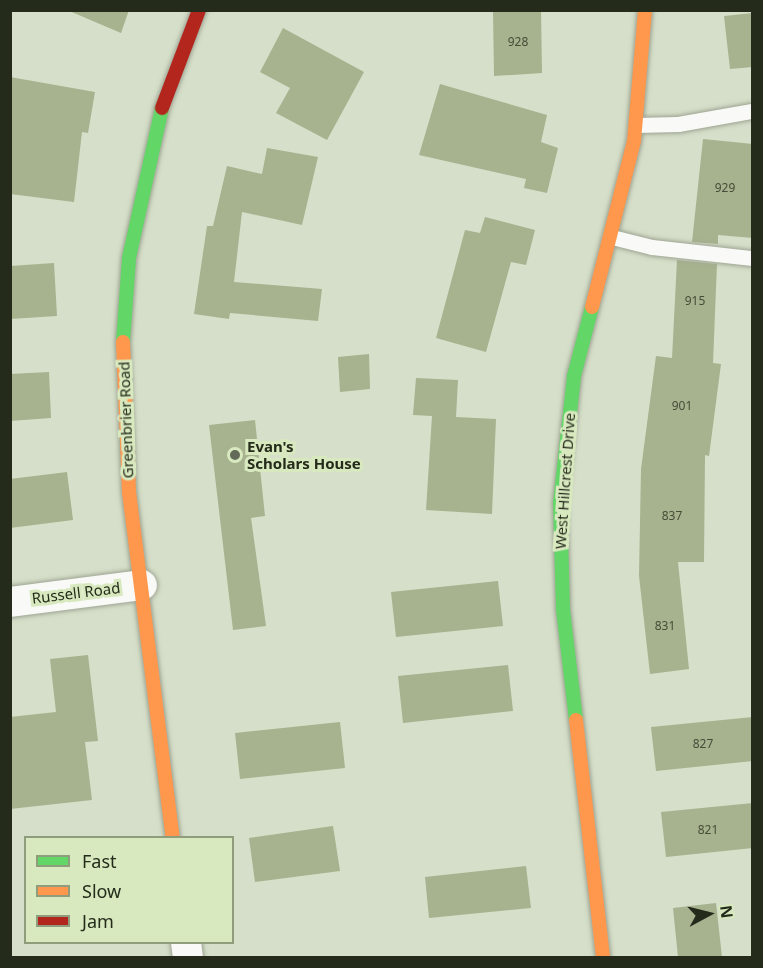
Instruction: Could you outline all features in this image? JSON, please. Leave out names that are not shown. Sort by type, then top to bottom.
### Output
[{"type":"street","name":"Greenbrier Road","points":[[173,836],[123,417],[123,331],[129,258],[160,114],[199,10]]},
{"type":"street","name":"West Hillcrest Drive","points":[[603,957],[563,609],[560,503],[574,376],[612,237],[636,125],[645,10]]},
{"type":"street","name":"Russell Road","points":[[10,602],[142,585]]},
{"type":"lane","points":[[636,125],[678,124],[753,111]]},
{"type":"lane","points":[[612,237],[652,247],[753,258]]},
{"type":"building","points":[[67,10],[129,10],[121,33]]},
{"type":"building","points":[[493,10],[541,10],[542,73],[494,76]]},
{"type":"building","points":[[753,13],[753,67],[730,69],[724,16]]},
{"type":"building","points":[[283,28],[364,72],[327,140],[276,113],[290,88],[260,72]]},
{"type":"building","points":[[10,77],[95,92],[88,133],[82,132],[74,202],[10,194]]},
{"type":"building","points":[[440,84],[547,115],[541,142],[558,148],[547,193],[524,188],[526,179],[419,155]]},
{"type":"building","points":[[703,139],[753,144],[753,238],[718,235],[718,244],[692,242]]},
{"type":"building","points":[[267,148],[318,157],[302,225],[242,212],[234,282],[322,289],[318,321],[230,313],[229,319],[194,314],[207,226],[213,226],[227,166],[262,174]]},
{"type":"building","points":[[485,217],[535,230],[526,265],[511,262],[486,352],[436,338],[465,230],[480,233]]},
{"type":"building","points":[[677,260],[717,264],[713,363],[721,364],[709,456],[705,455],[704,562],[678,562],[689,669],[650,674],[639,576],[641,469],[656,356],[672,358]]},
{"type":"building","points":[[54,263],[57,316],[10,319],[10,266]]},
{"type":"building","points":[[369,354],[370,389],[340,392],[338,357]]},
{"type":"building","points":[[49,372],[51,418],[10,421],[10,374]]},
{"type":"building","points":[[416,378],[458,380],[456,417],[496,419],[492,514],[426,510],[432,416],[413,415]]},
{"type":"building","points":[[255,420],[265,516],[251,518],[266,626],[233,630],[209,425]]},
{"type":"building","points":[[67,472],[73,520],[10,528],[10,479]]},
{"type":"building","points":[[498,581],[503,626],[396,637],[391,592]]},
{"type":"building","points":[[88,655],[98,741],[85,742],[92,800],[10,809],[10,717],[56,712],[50,659]]},
{"type":"building","points":[[508,665],[513,711],[403,723],[398,676]]},
{"type":"building","points":[[753,717],[753,761],[656,771],[651,727]]},
{"type":"building","points":[[340,722],[345,768],[240,779],[235,733]]},
{"type":"building","points":[[753,803],[753,848],[666,857],[661,812]]},
{"type":"building","points":[[333,826],[340,871],[255,882],[249,838]]},
{"type":"building","points":[[526,866],[531,908],[429,918],[425,877]]},
{"type":"building","points":[[716,903],[722,957],[678,957],[673,908]]},
{"type":"traffic: fast","points":[[123,342],[129,258],[162,108]]},
{"type":"traffic: fast","points":[[576,720],[563,609],[560,503],[574,376],[592,307]]},
{"type":"traffic: slow","points":[[592,307],[634,141],[645,10]]},
{"type":"traffic: slow","points":[[123,342],[129,492],[173,836]]},
{"type":"traffic: slow","points":[[576,720],[603,958]]},
{"type":"traffic: jam","points":[[162,108],[199,10]]},
{"type":"place","name":"Evan's Scholars House","points":[[235,455]]}]
